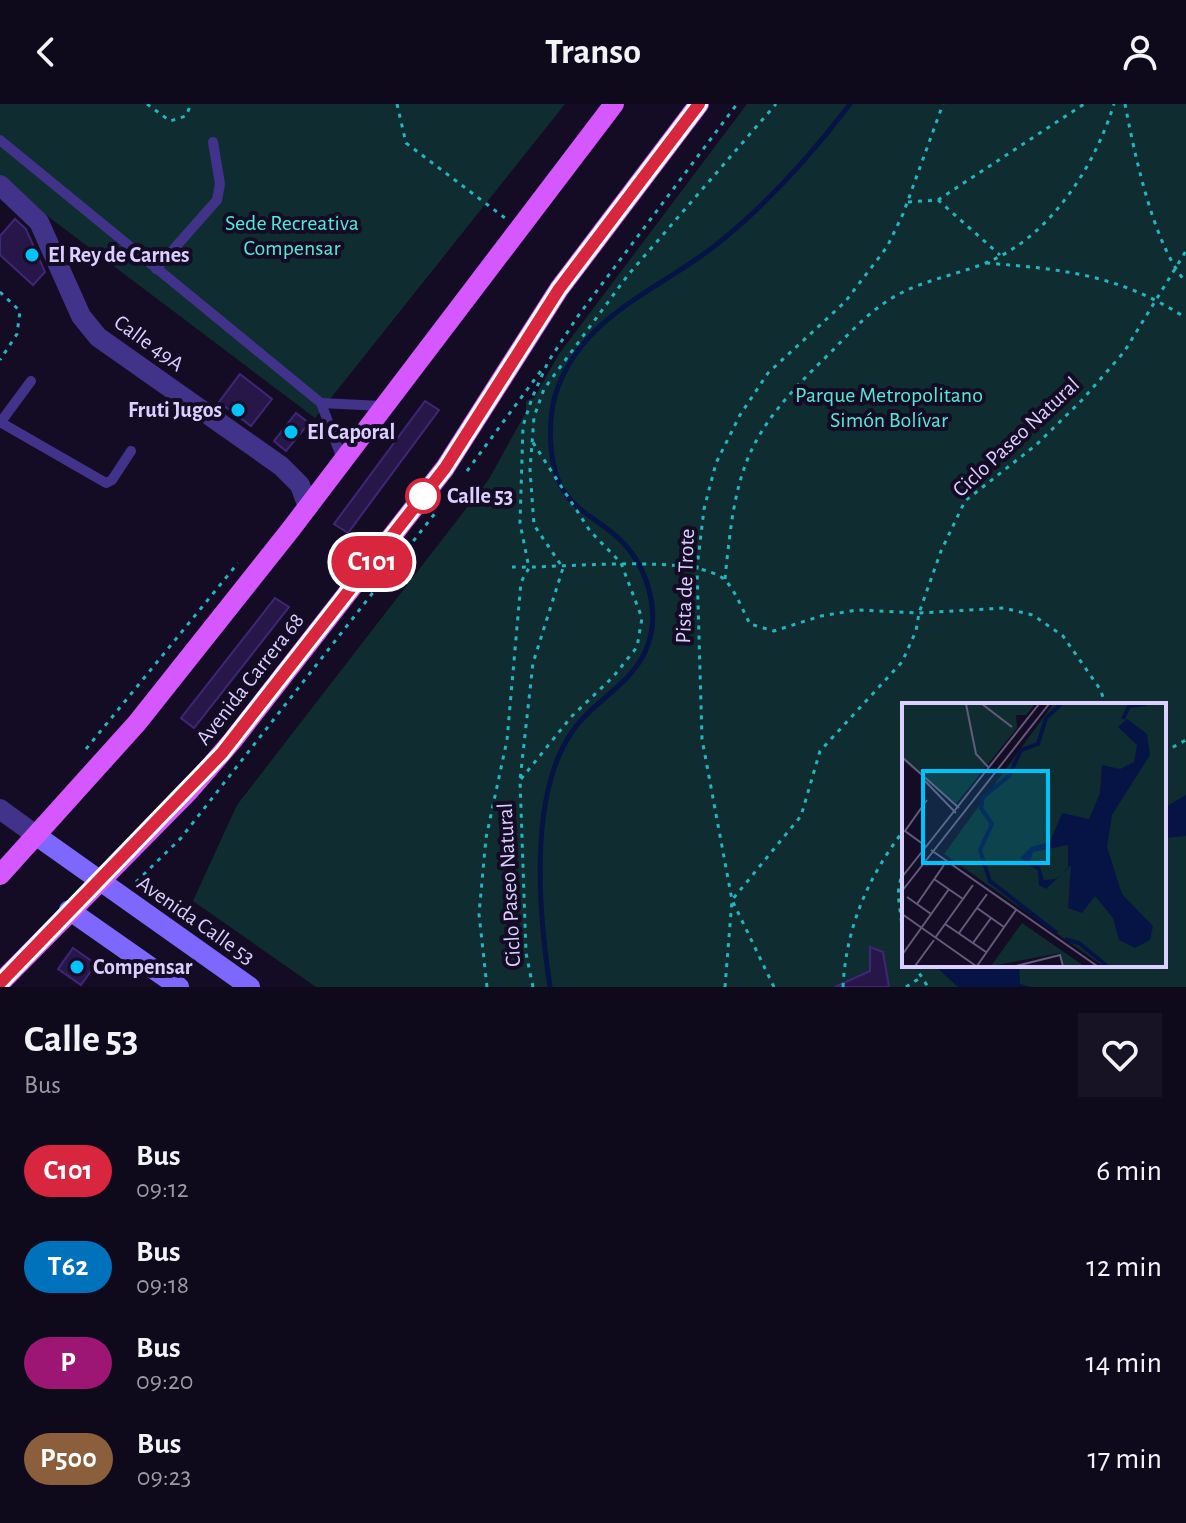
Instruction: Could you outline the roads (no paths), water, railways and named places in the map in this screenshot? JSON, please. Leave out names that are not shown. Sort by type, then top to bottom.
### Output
[{"type":"main road","points":[[0,875],[128,735],[308,507],[614,104]]},
{"type":"main road","name":"Avenida Carrera 68","points":[[0,983],[211,766],[445,468],[559,289],[699,104]]},
{"type":"main road","name":"Avenida Calle 53","points":[[37,836],[250,987]]},
{"type":"main road","points":[[69,910],[179,987]]},
{"type":"street","name":"Calle 49A","points":[[0,185],[39,222],[88,327],[281,466],[300,485],[308,507]]},
{"type":"street","points":[[0,809],[37,836]]},
{"type":"lane","points":[[0,140],[321,403],[343,461]]},
{"type":"lane","points":[[156,269],[220,193],[213,142]]},
{"type":"lane","points":[[31,381],[0,423],[106,483],[112,480],[131,451]]},
{"type":"lane","points":[[321,403],[384,406]]},
{"type":"waterway","points":[[550,987],[540,856],[548,788],[558,758],[572,732],[638,664],[650,637],[652,621],[649,590],[636,560],[616,536],[570,499],[559,482],[551,441],[552,412],[558,387],[570,362],[604,323],[712,248],[751,215],[803,162],[850,104]]},
{"type":"place","name":"El Rey de Carnes","points":[[32,255]]},
{"type":"place","name":"Fruti Jugos","points":[[238,410]]},
{"type":"place","name":"El Caporal","points":[[291,432]]},
{"type":"place","name":"Calle 53","points":[[423,496]]},
{"type":"place","name":"Compensar","points":[[77,967]]},
{"type":"park label","name":"Sede Recreativa Compensar","points":[[292,236]]},
{"type":"park label","name":"Parque Metropolitano Simón Bolívar","points":[[889,408]]}]
